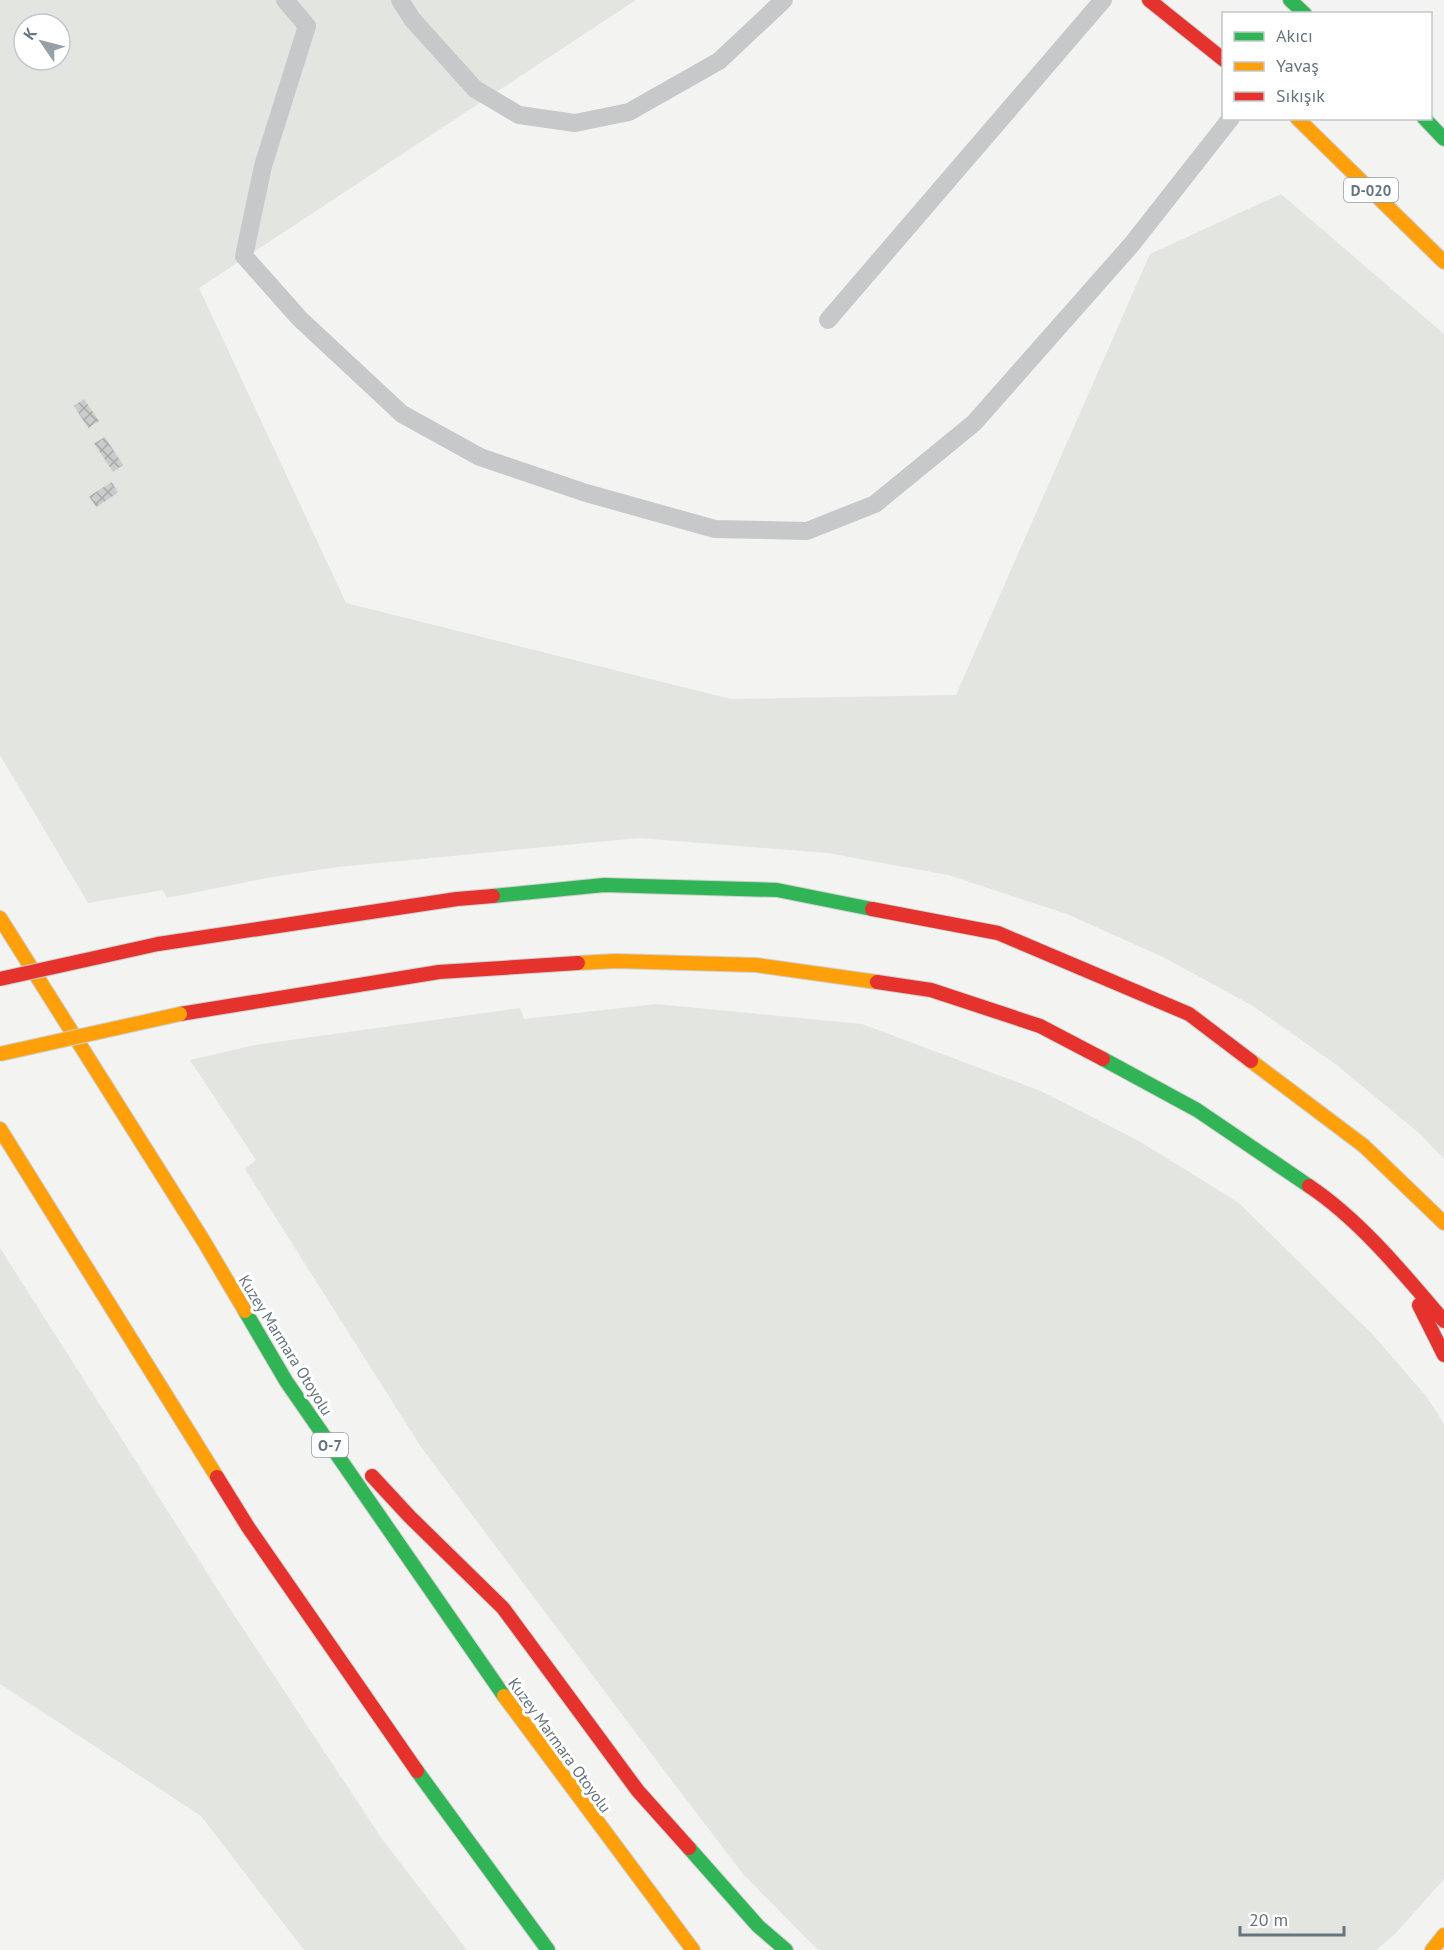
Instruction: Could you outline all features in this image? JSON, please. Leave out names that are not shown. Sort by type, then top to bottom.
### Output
[{"type":"highway","points":[[1149,0],[1222,58]]},
{"type":"highway","points":[[1290,0],[1303,12]]},
{"type":"highway","name":"D-020","points":[[1299,120],[1444,262]]},
{"type":"highway","points":[[1426,120],[1444,139]]},
{"type":"highway","points":[[0,980],[158,944],[457,899],[604,885],[777,890],[998,933],[1189,1014],[1364,1146],[1444,1223]]},
{"type":"highway","name":"Kuzey Marmara Otoyolu","points":[[0,918],[203,1240],[286,1381],[526,1728],[693,1950]]},
{"type":"highway","points":[[0,1054],[180,1014],[439,972],[615,961],[756,965],[931,990],[1040,1026],[1197,1110],[1330,1200],[1402,1271],[1444,1321]]},
{"type":"highway","points":[[0,1129],[248,1527],[442,1807],[548,1950]]},
{"type":"highway","points":[[1402,1271],[1444,1355]]},
{"type":"highway","points":[[286,1381],[410,1517],[503,1608],[638,1791],[758,1926],[786,1950]]},
{"type":"highway","points":[[1432,1950],[1444,1935]]},
{"type":"lane","points":[[285,0],[307,26],[263,166],[244,256],[300,319],[402,414],[480,457],[586,493],[716,529],[807,531],[875,504],[974,423],[1132,244],[1230,120]]},
{"type":"lane","points":[[400,0],[412,20],[475,89],[519,115],[575,123],[629,112],[719,61],[784,0]]},
{"type":"lane","points":[[828,320],[1104,0]]},
{"type":"shaded area","points":[[0,0],[636,0],[199,288],[346,603],[731,699],[956,695],[1150,254],[1281,194],[1444,334],[1444,1159],[1420,1134],[1338,1066],[1253,1006],[1163,957],[1067,914],[948,875],[828,853],[639,838],[337,867],[272,877],[167,898],[163,890],[88,903],[0,755]]},
{"type":"shaded area","points":[[656,1004],[862,1024],[1041,1091],[1139,1141],[1239,1203],[1373,1335],[1426,1396],[1444,1424],[1444,1879],[1394,1935],[1376,1950],[818,1950],[743,1874],[421,1447],[245,1169],[256,1160],[190,1060],[255,1045],[520,1008],[524,1019]]},
{"type":"shaded area","points":[[0,1248],[232,1612],[382,1839],[467,1950],[304,1950],[201,1816],[0,1684]]},
{"type":"building","points":[[84,398],[100,421],[88,429],[73,406]]},
{"type":"building","points":[[105,436],[124,465],[113,473],[93,443]]},
{"type":"building","points":[[112,481],[119,493],[96,508],[88,496]]},
{"type":"traffic: fast","points":[[1290,0],[1303,12]]},
{"type":"traffic: fast","points":[[1426,120],[1444,139]]},
{"type":"traffic: fast","points":[[493,896],[604,885],[777,890],[872,909]]},
{"type":"traffic: fast","points":[[1103,1059],[1197,1110],[1309,1186]]},
{"type":"traffic: fast","points":[[245,1311],[286,1381],[504,1696]]},
{"type":"traffic: fast","points":[[417,1771],[548,1950]]},
{"type":"traffic: fast","points":[[689,1848],[758,1926],[786,1950]]},
{"type":"traffic: slow","points":[[1299,120],[1444,262]]},
{"type":"traffic: slow","points":[[0,918],[203,1240],[245,1311]]},
{"type":"traffic: slow","points":[[578,963],[615,961],[756,965],[877,982]]},
{"type":"traffic: slow","points":[[0,1054],[180,1014]]},
{"type":"traffic: slow","points":[[1251,1061],[1364,1146],[1444,1223]]},
{"type":"traffic: slow","points":[[0,1129],[217,1477]]},
{"type":"traffic: slow","points":[[504,1696],[693,1950]]},
{"type":"traffic: slow","points":[[1432,1950],[1444,1935]]},
{"type":"traffic: jam","points":[[1149,0],[1222,58]]},
{"type":"traffic: jam","points":[[158,944],[457,899],[493,896]]},
{"type":"traffic: jam","points":[[872,909],[998,933],[1189,1014],[1251,1061]]},
{"type":"traffic: jam","points":[[0,979],[158,944]]},
{"type":"traffic: jam","points":[[180,1014],[439,972],[578,963]]},
{"type":"traffic: jam","points":[[877,982],[931,990],[1040,1026],[1103,1059]]},
{"type":"traffic: jam","points":[[1309,1186],[1364,1231],[1444,1321]]},
{"type":"traffic: jam","points":[[1419,1305],[1444,1355]]},
{"type":"traffic: jam","points":[[372,1476],[410,1517],[503,1608],[638,1791],[689,1848]]},
{"type":"traffic: jam","points":[[217,1477],[248,1527],[417,1771]]}]
